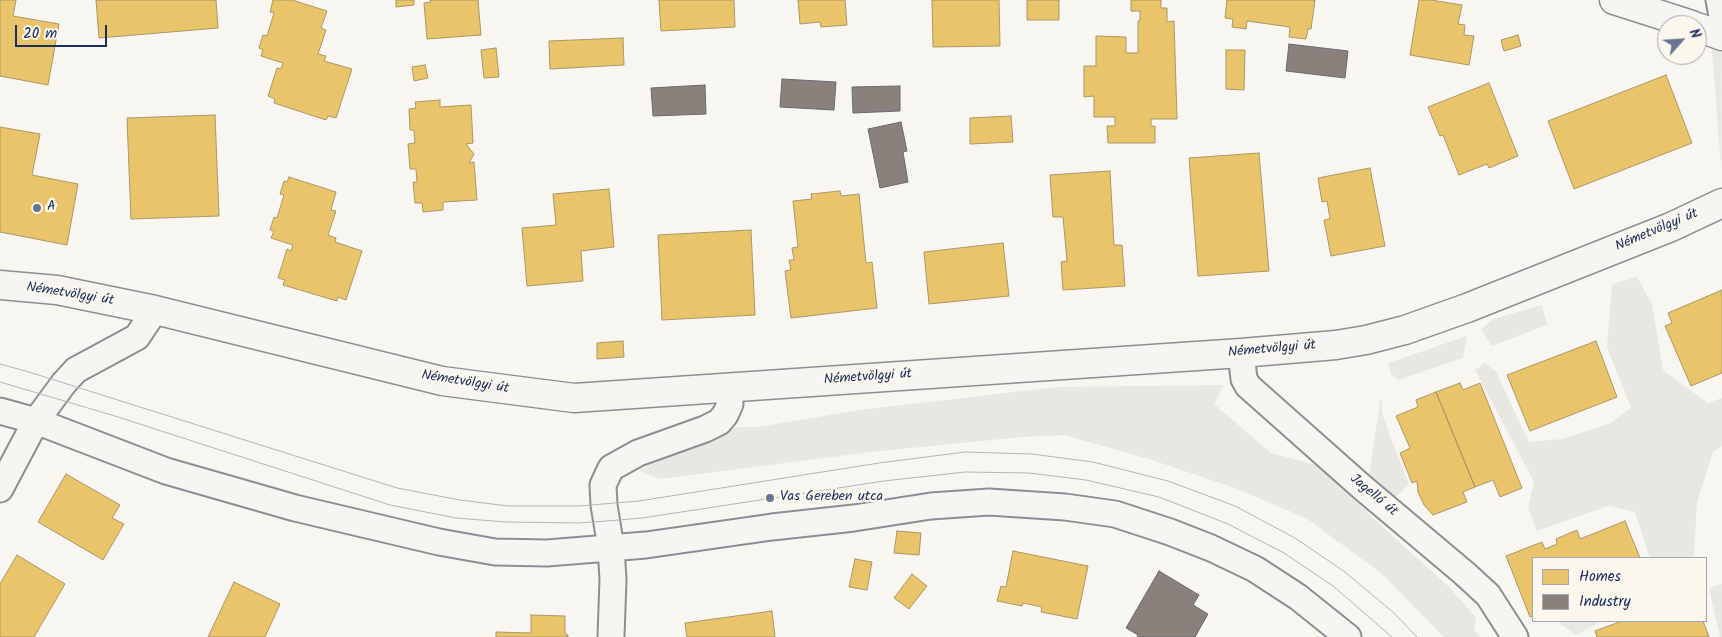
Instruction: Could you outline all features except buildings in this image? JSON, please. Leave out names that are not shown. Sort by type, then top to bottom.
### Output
[{"type":"street","points":[[1614,0],[1661,15]]},
{"type":"street","points":[[1719,0],[1722,16]]},
{"type":"street","points":[[1707,31],[1722,36]]},
{"type":"street","name":"Németvölgyi út","points":[[0,285],[57,290],[155,310],[442,382],[574,398],[1241,353],[1366,340],[1405,330],[1467,308],[1662,230],[1722,203]]},
{"type":"street","points":[[0,489],[36,421],[64,383],[76,370],[138,337],[155,310]]},
{"type":"street","name":"Jagelló út","points":[[1241,353],[1244,378],[1248,386],[1488,595],[1515,637]]},
{"type":"street","points":[[611,637],[613,579],[603,485],[611,468],[638,453],[705,429],[719,422],[730,404],[729,388]]},
{"type":"street","points":[[0,411],[36,421],[166,472],[295,508],[439,542],[495,552],[547,553],[611,548],[692,539],[772,527],[816,524],[931,506],[989,502],[1065,507],[1115,514],[1211,548],[1255,569],[1298,597],[1348,637]]},
{"type":"shaded area","points":[[1712,49],[1722,53],[1721,168]]},
{"type":"shaded area","points":[[1637,277],[1652,304],[1663,370],[1708,403],[1722,398],[1722,446],[1713,452],[1697,502],[1694,557],[1650,557],[1635,512],[1608,506],[1537,531],[1528,508],[1534,482],[1475,370],[1485,363],[1496,372],[1529,442],[1562,439],[1611,423],[1631,408],[1607,347],[1612,284]]},
{"type":"shaded area","points":[[1542,305],[1547,325],[1492,346],[1481,330],[1493,319]]},
{"type":"shaded area","points":[[1467,336],[1463,358],[1398,380],[1391,374],[1388,363]]},
{"type":"shaded area","points":[[1224,385],[1214,404],[1271,453],[1320,466],[1373,518],[1448,586],[1476,617],[1474,629],[1480,637],[1444,637],[1382,574],[1306,518],[1232,487],[1149,459],[1064,435],[1022,437],[871,452],[660,479],[638,470],[737,427],[759,427],[867,409],[1058,387]]},
{"type":"shaded area","points":[[1381,395],[1382,412],[1409,484],[1390,503],[1368,484]]},
{"type":"shaded area","points":[[1722,584],[1722,637],[1720,637],[1709,588]]},
{"type":"shaded area","points":[[1557,622],[1600,622],[1576,635]]},
{"type":"tram line","points":[[0,364],[397,488],[460,500],[508,506],[579,506],[639,501],[879,463],[965,452],[1032,454],[1093,462],[1168,481],[1235,506],[1295,538],[1345,572],[1394,613],[1417,637]]},
{"type":"tram line","points":[[0,382],[115,416],[390,505],[456,518],[506,522],[579,523],[642,518],[884,481],[965,472],[1029,473],[1086,480],[1159,497],[1228,524],[1284,553],[1333,586],[1392,637]]},
{"type":"place","name":"A","points":[[37,208]]},
{"type":"place","name":"Vas Gereben utca","points":[[770,498]]}]
